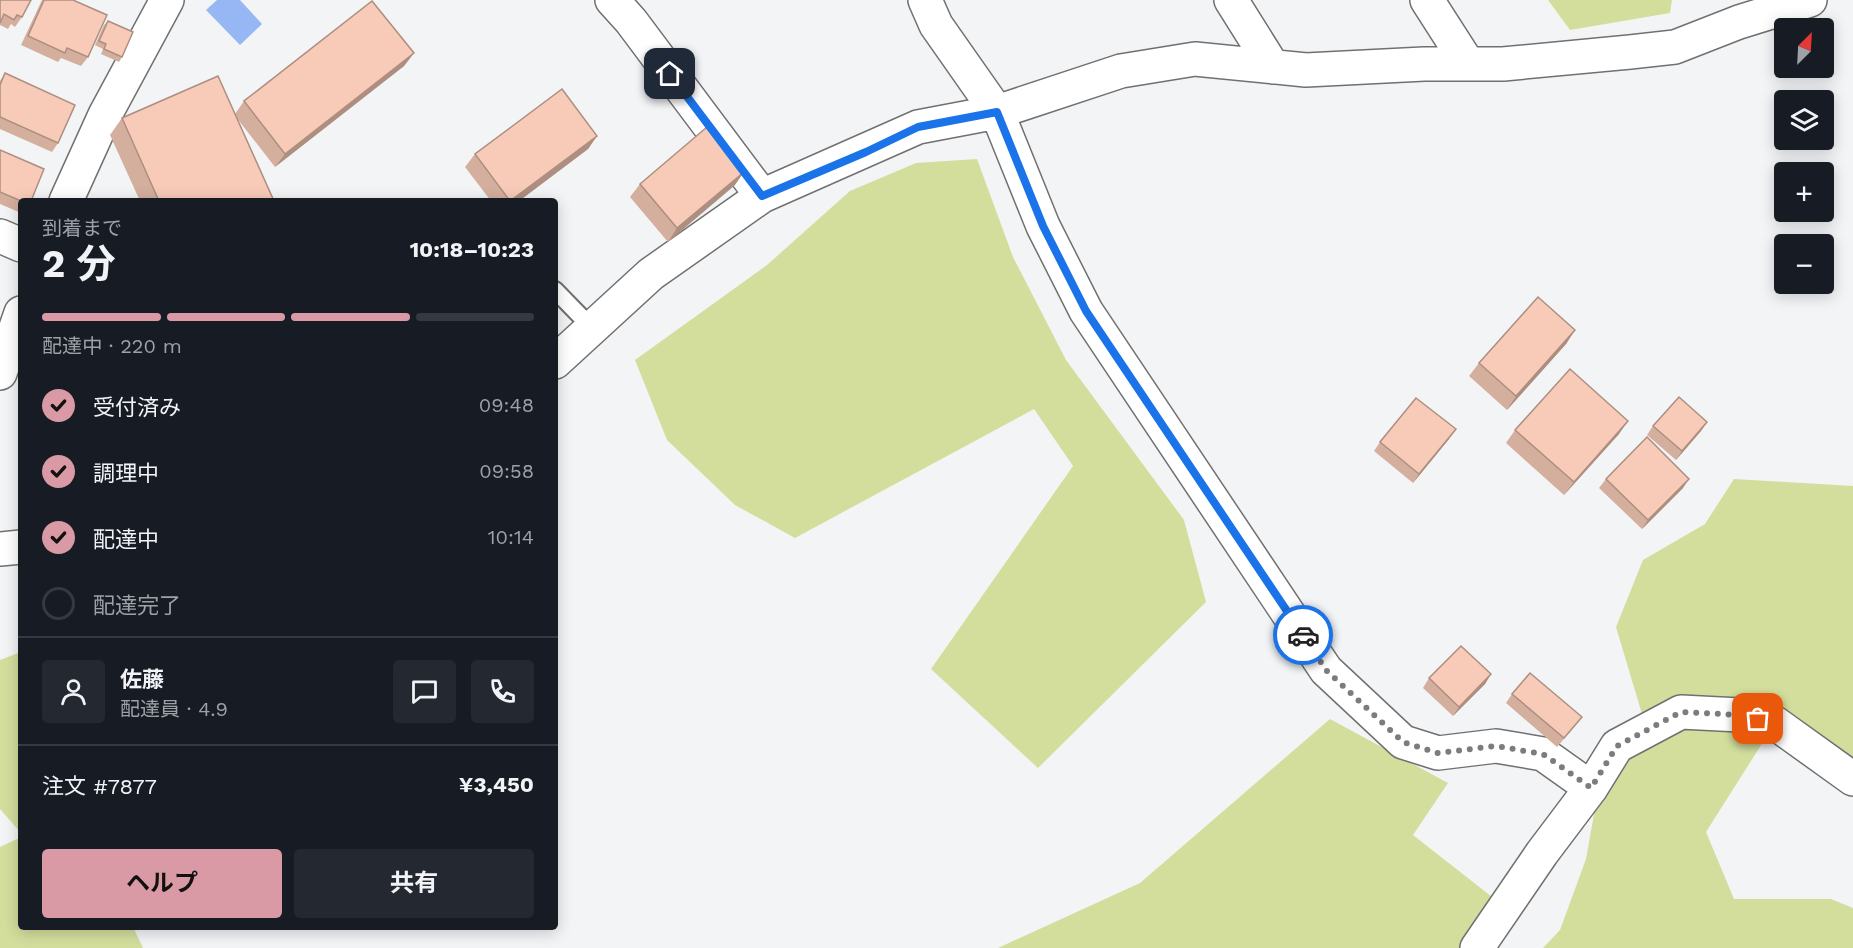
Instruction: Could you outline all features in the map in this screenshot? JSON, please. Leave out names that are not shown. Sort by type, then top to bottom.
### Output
[{"type":"street","points":[[67,198],[105,115],[167,0]]},
{"type":"street","points":[[612,0],[631,21],[762,196]]},
{"type":"street","points":[[925,0],[936,25],[997,112],[1043,226],[1086,311],[1326,670],[1403,742],[1438,753],[1496,746],[1543,754],[1591,788]]},
{"type":"street","points":[[1231,0],[1273,67]]},
{"type":"street","points":[[1427,0],[1468,64]]},
{"type":"street","points":[[558,359],[651,274],[762,196],[866,152],[918,127],[997,112],[1121,71],[1195,59],[1306,70],[1503,64],[1675,47],[1739,22],[1810,0]]},
{"type":"street","points":[[0,236],[18,244]]},
{"type":"street","points":[[0,373],[18,322]]},
{"type":"street","points":[[0,549],[18,547]]},
{"type":"street","points":[[1476,948],[1591,788],[1617,746],[1681,712],[1740,715],[1775,723],[1853,779]]},
{"type":"lane","points":[[558,293],[592,328]]},
{"type":"green space","points":[[1548,0],[1672,0],[1670,13],[1570,30]]},
{"type":"green space","points":[[977,159],[1013,257],[1066,360],[1184,520],[1206,602],[1038,768],[931,669],[1073,466],[1034,409],[795,538],[735,505],[667,440],[635,360],[767,265],[850,191],[916,163]]},
{"type":"green space","points":[[1734,479],[1853,486],[1853,775],[1775,723],[1706,832],[1734,899],[1831,899],[1853,908],[1853,948],[1543,948],[1560,930],[1586,859],[1598,792],[1642,714],[1616,627],[1643,560],[1705,524]]},
{"type":"green space","points":[[18,653],[18,830],[0,809],[0,660]]},
{"type":"green space","points":[[1330,719],[1448,783],[1413,835],[1510,911],[1494,948],[998,948],[1140,883]]},
{"type":"green space","points":[[18,838],[18,930],[134,930],[143,948],[0,948],[0,847]]},
{"type":"water","points":[[217,0],[240,0],[262,24],[240,45],[206,10]]},
{"type":"building","points":[[0,0],[31,0],[22,17],[17,15],[14,20],[4,14],[0,23]]},
{"type":"building","points":[[44,0],[73,0],[107,15],[88,57],[67,48],[65,53],[28,36]]},
{"type":"building","points":[[372,1],[414,53],[285,154],[244,101]]},
{"type":"building","points":[[108,21],[133,32],[122,57],[104,49],[106,44],[99,41]]},
{"type":"building","points":[[5,73],[75,105],[58,143],[0,117],[0,85]]},
{"type":"building","points":[[218,76],[273,198],[158,198],[122,118]]},
{"type":"building","points":[[562,89],[597,136],[514,198],[508,198],[475,154]]},
{"type":"building","points":[[707,127],[744,172],[677,228],[640,184]]},
{"type":"building","points":[[0,150],[44,169],[32,198],[18,200],[0,192]]},
{"type":"building","points":[[1538,297],[1575,330],[1516,396],[1479,363]]},
{"type":"building","points":[[1570,369],[1628,421],[1574,482],[1515,430]]},
{"type":"building","points":[[1679,397],[1707,422],[1682,451],[1653,426]]},
{"type":"building","points":[[1416,398],[1456,429],[1419,474],[1380,442]]},
{"type":"building","points":[[1647,437],[1689,479],[1648,520],[1606,479]]},
{"type":"building","points":[[1461,646],[1491,674],[1459,707],[1429,678]]},
{"type":"building","points":[[1530,673],[1582,717],[1564,738],[1512,694]]},
{"type":"way so far","points":[[1303,635],[1326,670],[1403,742],[1438,753],[1496,746],[1543,754],[1591,788],[1617,746],[1681,712],[1740,715],[1758,719]]},
{"type":"route","points":[[670,74],[762,196],[866,152],[918,127],[997,112],[1043,226],[1086,311],[1303,635]]}]
